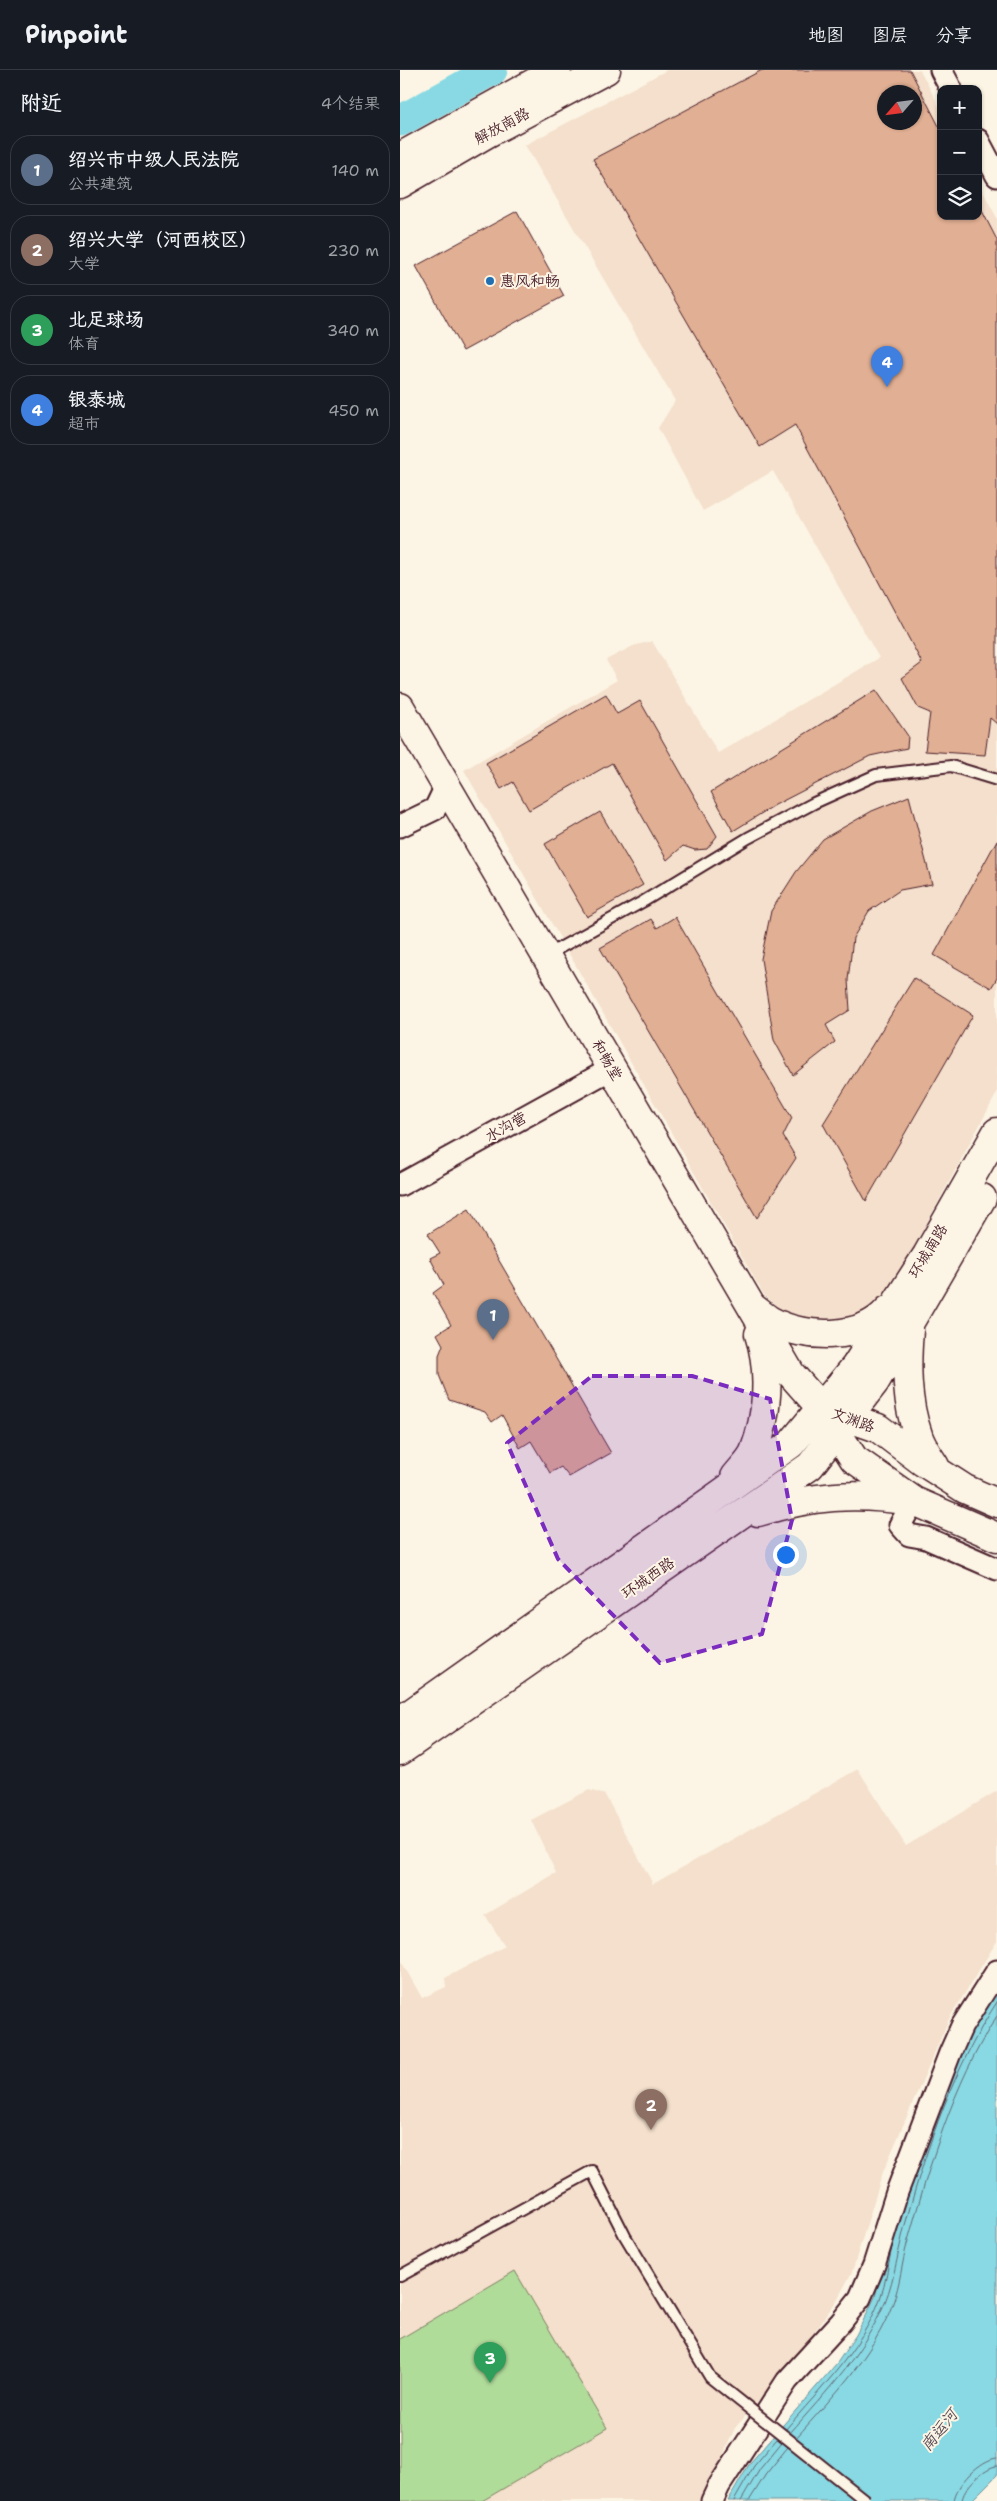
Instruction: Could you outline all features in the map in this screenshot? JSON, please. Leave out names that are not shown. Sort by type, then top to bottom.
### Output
[{"type":"main road","name":"解放南路","points":[[400,157],[558,70]]},
{"type":"main road","name":"解放南路","points":[[400,184],[486,134],[606,70]]},
{"type":"main road","name":"和畅堂","points":[[400,707],[447,784],[611,1069],[791,1374],[822,1408]]},
{"type":"main road","name":"环城南路","points":[[865,1375],[902,1294],[927,1255],[997,1132]]},
{"type":"main road","name":"环城南路","points":[[865,1375],[909,1326],[997,1170]]},
{"type":"main road","points":[[751,1306],[772,1321],[805,1332],[838,1335],[880,1319],[902,1294]]},
{"type":"main road","points":[[705,1505],[734,1478],[753,1454],[762,1423],[766,1381],[764,1348],[751,1306]]},
{"type":"main road","points":[[909,1326],[906,1366],[910,1404],[918,1437],[938,1472]]},
{"type":"main road","name":"环城西路","points":[[400,1721],[791,1444],[822,1408],[865,1375]]},
{"type":"main road","name":"环城西路","points":[[400,1751],[810,1466],[843,1425],[865,1375]]},
{"type":"main road","name":"文渊路","points":[[822,1408],[843,1425],[854,1459],[914,1501],[997,1536]]},
{"type":"main road","name":"文渊路","points":[[843,1425],[878,1428],[938,1472],[965,1489],[997,1503]]},
{"type":"main road","points":[[720,1529],[754,1513],[793,1501],[830,1495],[880,1496],[914,1501]]},
{"type":"street","points":[[941,70],[949,85]]},
{"type":"street","points":[[982,148],[997,176]]},
{"type":"street","points":[[400,826],[435,809],[447,784]]},
{"type":"street","name":"水沟营","points":[[400,1185],[611,1069]]},
{"type":"street","points":[[914,1501],[900,1525],[909,1534],[926,1538],[997,1569]]},
{"type":"street","points":[[712,2501],[718,2486],[787,2381],[836,2328],[860,2298],[874,2266],[897,2192],[950,2053],[962,2026],[997,1971]]},
{"type":"lane","points":[[546,956],[644,901],[748,838],[814,803],[876,775],[951,766],[997,780]]},
{"type":"lane","points":[[400,2276],[592,2172],[625,2236],[710,2378],[866,2501]]},
{"type":"highlighted area","points":[[592,1376],[692,1376],[770,1399],[792,1520],[762,1634],[660,1663],[558,1559],[507,1443]]},
{"type":"shaded area","points":[[667,70],[920,70],[937,102],[937,220],[982,220],[982,190],[997,218],[997,1093],[894,1284],[865,1320],[795,1322],[764,1295],[464,770],[617,680],[606,660],[633,646],[652,641],[718,753],[879,658],[773,471],[703,511],[658,428],[675,401],[525,145]]},
{"type":"shaded area","points":[[858,1769],[906,1846],[997,1791],[997,1941],[949,2019],[883,2172],[852,2272],[837,2300],[795,2359],[735,2428],[703,2501],[400,2501],[400,1959],[422,1998],[446,1987],[445,1978],[505,1946],[485,1915],[556,1873],[531,1820],[589,1790],[605,1795],[653,1884]]},
{"type":"green space","points":[[515,2271],[607,2428],[482,2501],[400,2501],[400,2339]]},
{"type":"water","name":"南运河","points":[[997,1982],[997,2475],[971,2501],[728,2501],[750,2463],[837,2363],[856,2335],[875,2297],[888,2242],[931,2108]]},
{"type":"building","points":[[762,70],[910,70],[918,85],[877,85],[877,130],[922,130],[922,93],[937,122],[937,220],[982,220],[982,211],[997,240],[997,724],[990,718],[985,755],[925,751],[930,713],[918,708],[902,678],[922,663],[795,425],[760,447],[593,159]]},
{"type":"building","name":"惠风和畅","points":[[517,211],[564,296],[463,351],[416,266]]},
{"type":"building","points":[[876,690],[908,736],[907,748],[870,756],[775,805],[733,831],[711,792]]},
{"type":"building","points":[[606,694],[617,714],[640,701],[717,836],[707,849],[695,850],[683,846],[667,860],[612,763],[529,810],[513,782],[501,789],[486,763]]},
{"type":"building","points":[[909,796],[932,884],[900,890],[869,911],[853,938],[848,980],[850,1010],[826,1025],[835,1042],[793,1075],[774,1040],[761,959],[771,911],[796,872],[823,839],[872,811]]},
{"type":"building","points":[[600,812],[643,885],[587,917],[545,844]]},
{"type":"building","points":[[997,840],[997,978],[991,988],[934,955]]},
{"type":"building","points":[[675,917],[792,1118],[783,1136],[796,1158],[757,1218],[600,948],[651,919],[657,928]]},
{"type":"building","points":[[914,978],[973,1015],[866,1201],[823,1124]]},
{"type":"building","points":[[469,1209],[611,1453],[569,1477],[561,1467],[550,1473],[531,1441],[520,1448],[502,1415],[492,1422],[485,1412],[449,1400],[439,1375],[439,1355],[443,1345],[437,1334],[451,1325],[433,1293],[444,1285],[430,1258],[440,1253],[428,1234]]},
{"type":"waterway","points":[[400,121],[492,70]]},
{"type":"place","name":"惠风和畅","points":[[490,281]]},
{"type":"place","name":"银泰城","points":[[887,387]]},
{"type":"place","name":"绍兴市中级人民法院","points":[[493,1340]]},
{"type":"place","name":"绍兴大学（河西校区）","points":[[651,2130]]},
{"type":"place","name":"北足球场","points":[[490,2383]]}]
